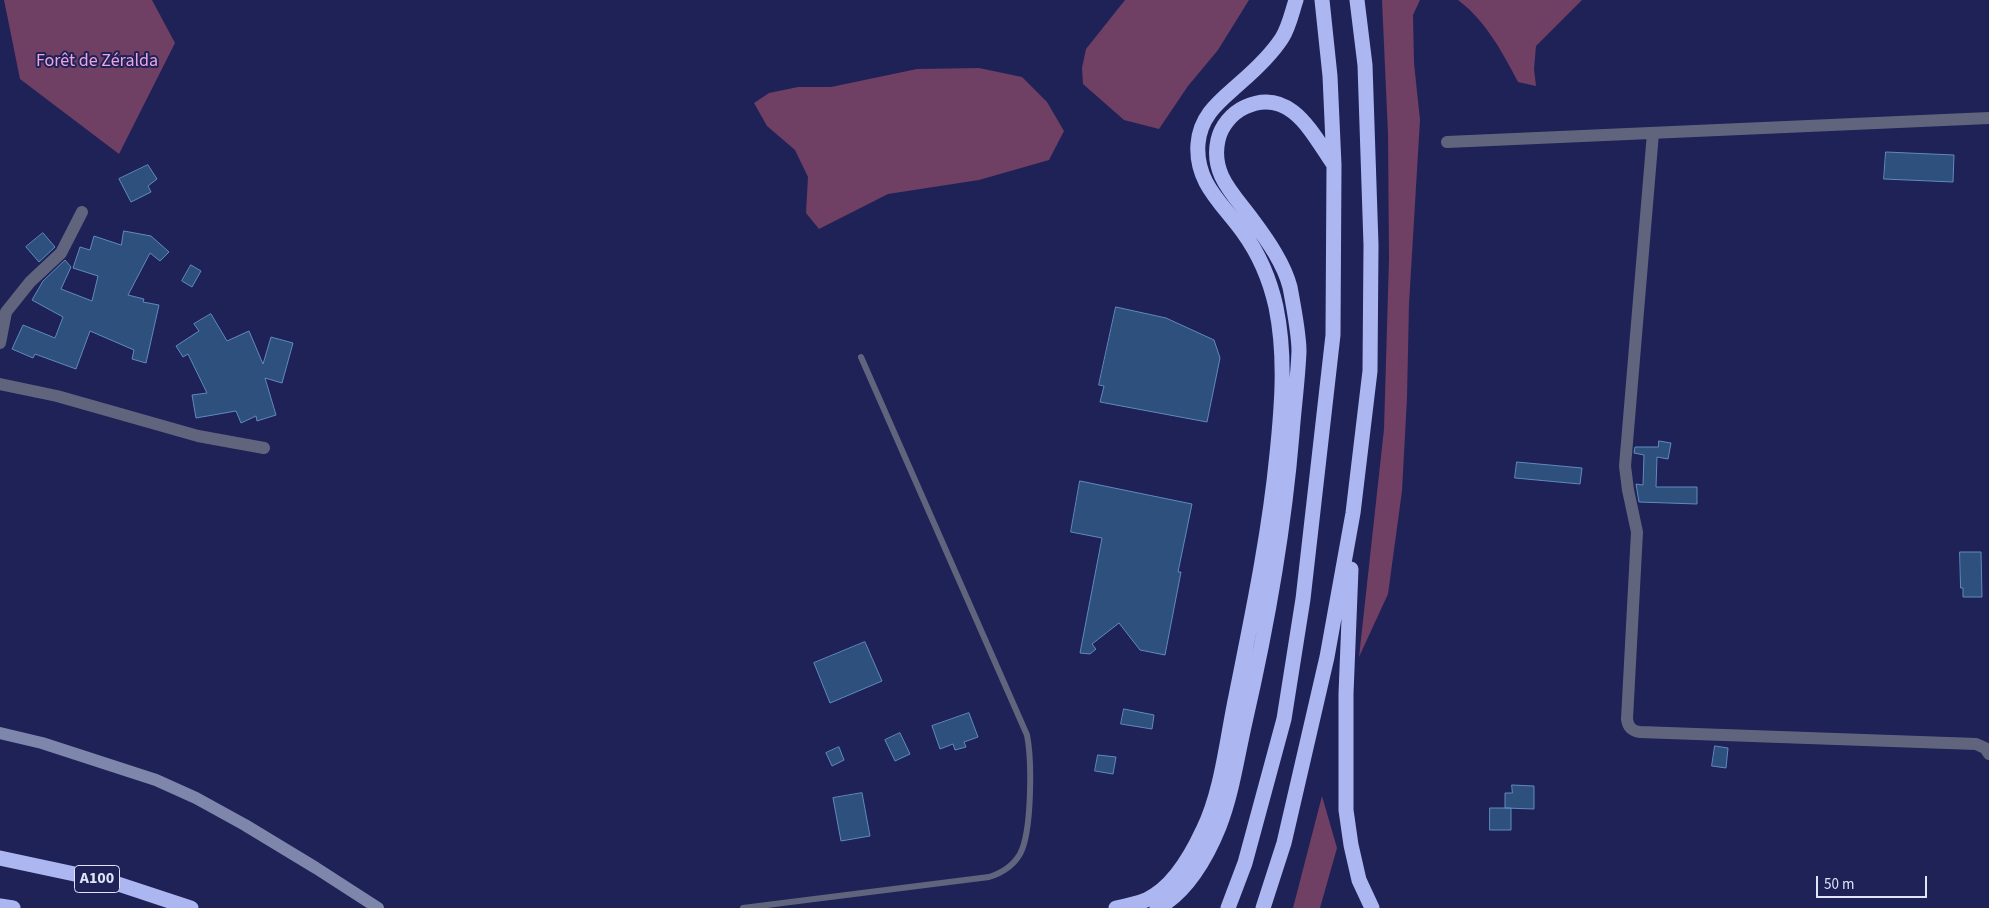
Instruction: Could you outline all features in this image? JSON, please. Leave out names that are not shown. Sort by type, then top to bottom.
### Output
[{"type":"highway","points":[[1116,908],[1145,900],[1168,885],[1204,829],[1218,786],[1252,616],[1269,515],[1280,422],[1283,375],[1280,330],[1272,292],[1261,262],[1244,233],[1209,189],[1200,167],[1198,143],[1200,131],[1208,112],[1222,97],[1254,70],[1282,37],[1296,0]]},
{"type":"highway","points":[[1228,908],[1245,863],[1284,719],[1303,599],[1333,334],[1334,165],[1330,76],[1322,0]]},
{"type":"highway","points":[[1262,908],[1284,843],[1328,657],[1353,513],[1370,371],[1371,244],[1365,75],[1357,0]]},
{"type":"highway","points":[[1157,908],[1179,893],[1191,878],[1214,838],[1227,802],[1259,664],[1275,577],[1286,498],[1299,348],[1289,285],[1268,242],[1223,181],[1217,157],[1218,138],[1226,123],[1244,108],[1266,102],[1282,105],[1302,118],[1334,165]]},
{"type":"highway","points":[[1353,513],[1346,694],[1346,810],[1350,845],[1359,880],[1372,908]]},
{"type":"highway","name":"A100","points":[[0,858],[112,882],[191,908]]},
{"type":"highway","points":[[0,906],[13,908]]},
{"type":"main road","points":[[0,733],[42,743],[156,780],[196,798],[316,868],[378,908]]},
{"type":"street","points":[[1447,142],[1989,118]]},
{"type":"street","points":[[1653,133],[1625,466],[1628,490],[1638,532],[1627,719],[1629,726],[1636,732],[1976,744],[1985,748],[1989,754]]},
{"type":"street","points":[[0,342],[6,312],[30,282],[61,253],[82,212]]},
{"type":"street","points":[[0,384],[57,396],[198,436],[264,448]]},
{"type":"lane","points":[[743,908],[989,877],[1001,873],[1010,866],[1019,855],[1028,830],[1030,751],[1027,735],[861,357]]},
{"type":"green space","name":"Forêt de Zéralda","points":[[4,0],[152,0],[175,43],[119,154],[20,79]]},
{"type":"green space","points":[[1125,0],[1249,0],[1218,50],[1188,86],[1159,129],[1124,120],[1083,84],[1082,68],[1086,49]]},
{"type":"green space","points":[[1382,0],[1420,0],[1413,15],[1414,63],[1420,120],[1409,304],[1407,398],[1402,491],[1388,594],[1359,657],[1384,429],[1389,259],[1388,134]]},
{"type":"green space","points":[[1458,0],[1582,0],[1536,46],[1534,69],[1536,86],[1518,82],[1500,49],[1485,27]]},
{"type":"green space","points":[[979,68],[1022,77],[1047,102],[1064,131],[1049,160],[979,180],[888,194],[819,229],[806,213],[808,177],[795,150],[767,126],[754,103],[769,93],[798,87],[831,87],[917,69]]},
{"type":"green space","points":[[1322,796],[1337,848],[1320,908],[1293,908]]},
{"type":"building","points":[[1886,152],[1954,155],[1953,182],[1884,179]]},
{"type":"building","points":[[148,165],[157,179],[148,186],[151,192],[131,202],[119,179]]},
{"type":"building","points":[[124,231],[151,236],[169,252],[160,261],[150,253],[128,295],[144,299],[143,302],[159,305],[146,363],[132,359],[134,350],[90,331],[76,369],[35,354],[33,358],[12,349],[23,325],[55,338],[63,317],[32,300],[43,281],[65,260],[71,267],[61,289],[92,301],[98,276],[73,268],[80,247],[90,250],[94,236],[121,245]]},
{"type":"building","points":[[43,233],[55,247],[39,262],[26,247]]},
{"type":"building","points":[[191,265],[201,271],[192,287],[182,281]]},
{"type":"building","points":[[1116,307],[1166,318],[1214,340],[1220,358],[1207,422],[1100,402],[1104,386],[1099,385]]},
{"type":"building","points":[[211,314],[227,341],[249,331],[263,364],[271,337],[293,343],[282,383],[265,378],[276,415],[257,421],[256,416],[241,423],[236,411],[196,418],[192,395],[207,393],[188,354],[183,357],[176,346],[199,331],[194,324]]},
{"type":"building","points":[[1659,441],[1671,443],[1668,459],[1657,457],[1656,487],[1697,487],[1697,504],[1639,502],[1636,484],[1643,485],[1644,455],[1634,453],[1635,447],[1658,447]]},
{"type":"building","points":[[1517,462],[1582,468],[1580,484],[1515,478]]},
{"type":"building","points":[[1080,481],[1192,504],[1178,572],[1181,572],[1165,655],[1140,650],[1119,623],[1092,644],[1096,649],[1090,654],[1080,653],[1102,538],[1071,532]]},
{"type":"building","points":[[1960,552],[1981,552],[1982,597],[1963,597]]},
{"type":"building","points":[[865,642],[882,681],[830,703],[814,663]]},
{"type":"building","points":[[1124,709],[1154,715],[1152,729],[1121,724]]},
{"type":"building","points":[[969,713],[978,737],[964,742],[966,747],[955,750],[953,744],[940,749],[932,726]]},
{"type":"building","points":[[900,733],[910,754],[895,761],[885,740]]},
{"type":"building","points":[[1715,746],[1728,748],[1726,768],[1712,766]]},
{"type":"building","points":[[839,747],[844,760],[832,766],[826,753]]},
{"type":"building","points":[[1098,755],[1116,757],[1113,774],[1095,771]]},
{"type":"building","points":[[1512,785],[1534,786],[1534,809],[1505,808],[1505,793],[1512,793]]},
{"type":"building","points":[[862,793],[870,836],[841,841],[833,798]]},
{"type":"building","points":[[1490,808],[1511,808],[1511,830],[1490,830]]}]
